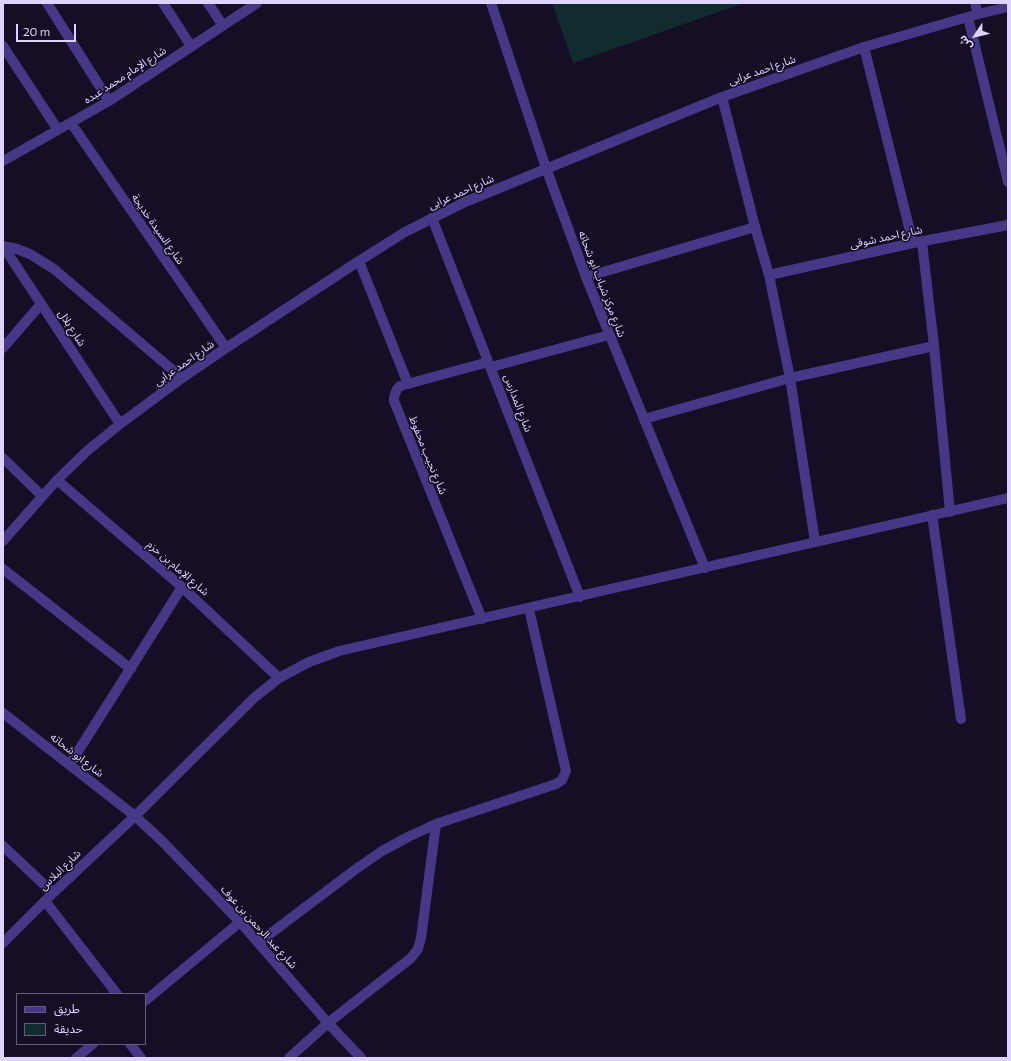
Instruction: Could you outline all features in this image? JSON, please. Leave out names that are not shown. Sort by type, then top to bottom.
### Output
[{"type":"street","points":[[47,3],[109,101]]},
{"type":"street","points":[[163,3],[191,46]]},
{"type":"street","points":[[208,3],[222,26]]},
{"type":"street","name":"شارع الإمام محمد عبده","points":[[3,161],[109,101],[257,3]]},
{"type":"street","name":"شارع مركز شباب ابو شحاته","points":[[491,3],[546,168],[586,277],[705,568]]},
{"type":"street","points":[[976,3],[973,16],[1008,182]]},
{"type":"street","name":"شارع احمد عرابى","points":[[3,541],[42,496],[86,451],[120,424],[182,378],[226,348],[405,232],[465,202],[722,97],[864,47],[1008,7]]},
{"type":"street","points":[[3,46],[58,130]]},
{"type":"street","points":[[864,47],[918,243],[934,346],[950,512]]},
{"type":"street","points":[[722,97],[769,276],[790,378],[815,542]]},
{"type":"street","name":"شارع السيدة خديجة","points":[[71,123],[226,348]]},
{"type":"street","name":"شارع المدارس","points":[[432,218],[580,597]]},
{"type":"street","name":"شارع احمد شوقى","points":[[769,276],[1008,225]]},
{"type":"street","points":[[586,277],[755,227]]},
{"type":"street","points":[[3,246],[30,254],[54,269],[182,378]]},
{"type":"street","name":"شارع بلال","points":[[3,246],[120,424]]},
{"type":"street","points":[[359,261],[408,384]]},
{"type":"street","points":[[3,348],[41,304]]},
{"type":"street","name":"شارع نجيب محفوظ","points":[[482,619],[394,401],[397,389],[400,386],[609,335]]},
{"type":"street","points":[[644,419],[790,378],[934,346]]},
{"type":"street","points":[[3,458],[42,496]]},
{"type":"street","name":"شارع الإمام بن حزم","points":[[57,480],[182,587],[279,678]]},
{"type":"street","name":"شارع البلاس","points":[[3,943],[53,893],[135,816],[255,697],[279,678],[309,662],[339,651],[529,609],[1008,498]]},
{"type":"street","points":[[932,515],[961,719]]},
{"type":"street","points":[[3,569],[131,669]]},
{"type":"street","points":[[70,764],[182,587]]},
{"type":"street","points":[[258,943],[356,869],[382,851],[408,837],[436,824],[556,784],[562,780],[566,771],[529,609]]},
{"type":"street","name":"شارع ابو شحاته","points":[[3,713],[135,816]]},
{"type":"street","name":"شارع عبد الرحمن بن عوف","points":[[135,816],[189,868],[240,922],[328,1023],[362,1058]]},
{"type":"street","points":[[290,1058],[328,1023],[411,958],[418,949],[421,938],[436,824]]},
{"type":"street","points":[[3,846],[53,893]]},
{"type":"street","points":[[45,901],[116,993]]},
{"type":"street","points":[[146,1000],[240,922]]},
{"type":"street","points":[[76,1058],[92,1045]]},
{"type":"street","points":[[131,1045],[141,1058]]},
{"type":"green space","points":[[552,3],[744,3],[573,63]]}]
